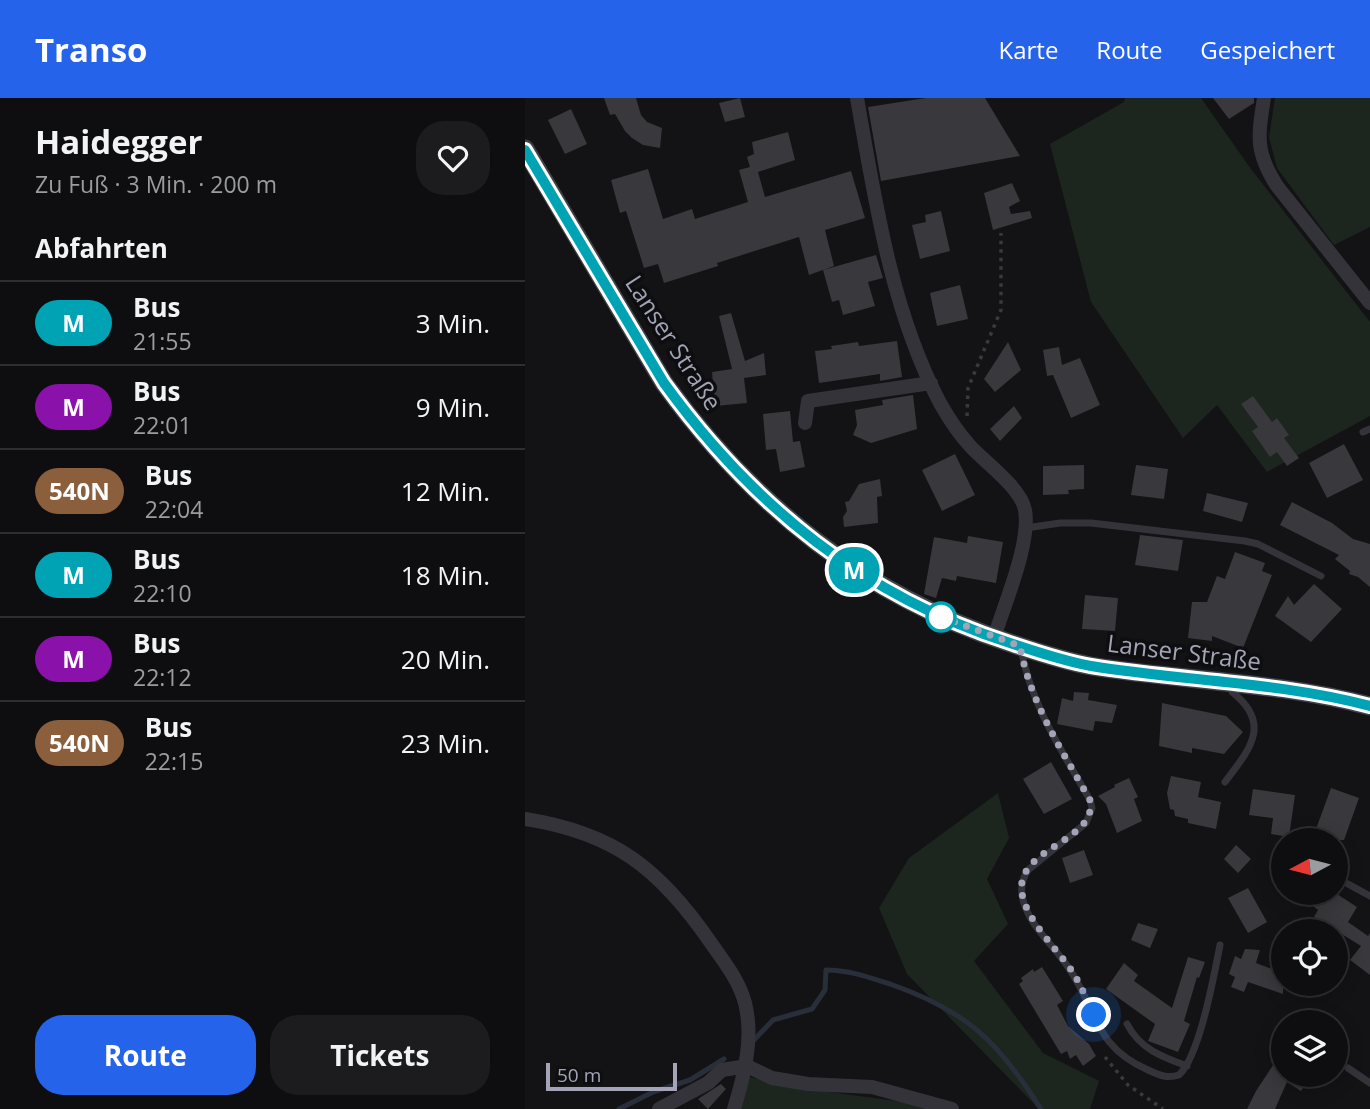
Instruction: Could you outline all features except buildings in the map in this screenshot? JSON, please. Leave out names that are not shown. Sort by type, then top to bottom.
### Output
[{"type":"main road","name":"Lanser Straße","points":[[525,149],[664,383],[710,442],[750,485],[824,549],[872,582],[936,615],[1064,661],[1300,692],[1370,706]]},
{"type":"street","points":[[857,98],[866,158],[883,238],[911,334],[931,383],[940,403],[969,445],[1017,493],[1024,507],[1026,527],[1021,552],[994,638]]},
{"type":"street","points":[[1264,98],[1259,130],[1260,150],[1265,167],[1277,186],[1370,303]]},
{"type":"street","points":[[805,423],[807,401],[931,383]]},
{"type":"street","points":[[525,819],[566,827],[612,845],[636,859],[674,896],[713,946],[734,977],[741,992],[747,1018],[747,1066],[734,1109]]},
{"type":"street","points":[[659,1109],[708,1083],[722,1070],[747,1066],[780,1080],[872,1087],[952,1109]]},
{"type":"lane","points":[[1026,527],[1091,523],[1245,541],[1258,544],[1321,576]]},
{"type":"lane","points":[[1020,646],[1033,696],[1092,808],[1086,823],[1028,870],[1023,877],[1021,889],[1026,911],[1074,974],[1109,1044],[1136,1065],[1163,1076],[1179,1075],[1187,1066],[1207,1009],[1220,945]]},
{"type":"lane","points":[[1226,782],[1250,747],[1255,729],[1251,714],[1232,692],[1232,683]]},
{"type":"lane","points":[[1348,884],[1370,896]]},
{"type":"lane","points":[[1128,1024],[1139,1041],[1150,1051],[1187,1066]]},
{"type":"lane","points":[[1348,1068],[1370,1083]]},
{"type":"path","points":[[969,445],[972,435],[966,403],[968,388],[1001,310],[1001,233]]},
{"type":"shaded area","points":[[1125,98],[1201,98],[1251,169],[1370,322],[1370,416],[1267,472],[1217,405],[1183,438],[1091,302],[1050,144],[1124,102]]},
{"type":"shaded area","points":[[1275,98],[1370,98],[1370,227],[1334,245],[1277,168],[1269,137]]},
{"type":"shaded area","points":[[998,793],[1009,838],[987,879],[1008,924],[974,961],[1043,1053],[1099,1081],[1090,1109],[1039,1109],[907,974],[879,908],[909,858]]},
{"type":"shaded area","points":[[740,1074],[778,1085],[918,1104],[930,1109],[731,1109]]},
{"type":"waterway","points":[[754,1040],[773,1020],[812,1009],[825,990],[826,970],[858,974],[917,994],[960,1017],[995,1047],[1041,1109]]},
{"type":"waterway","points":[[619,1109],[653,1092],[690,1080],[724,1059]]},
{"type":"bus line","name":"M","points":[[525,150],[664,383],[685,411],[750,485],[786,518],[872,582],[960,626],[1064,661],[1300,692],[1370,706]]},
{"type":"route","points":[[941,617],[936,615],[1020,646],[1033,696],[1090,800],[1092,808],[1086,823],[1034,862],[1023,877],[1021,889],[1026,911],[1074,974],[1094,1015]]}]
